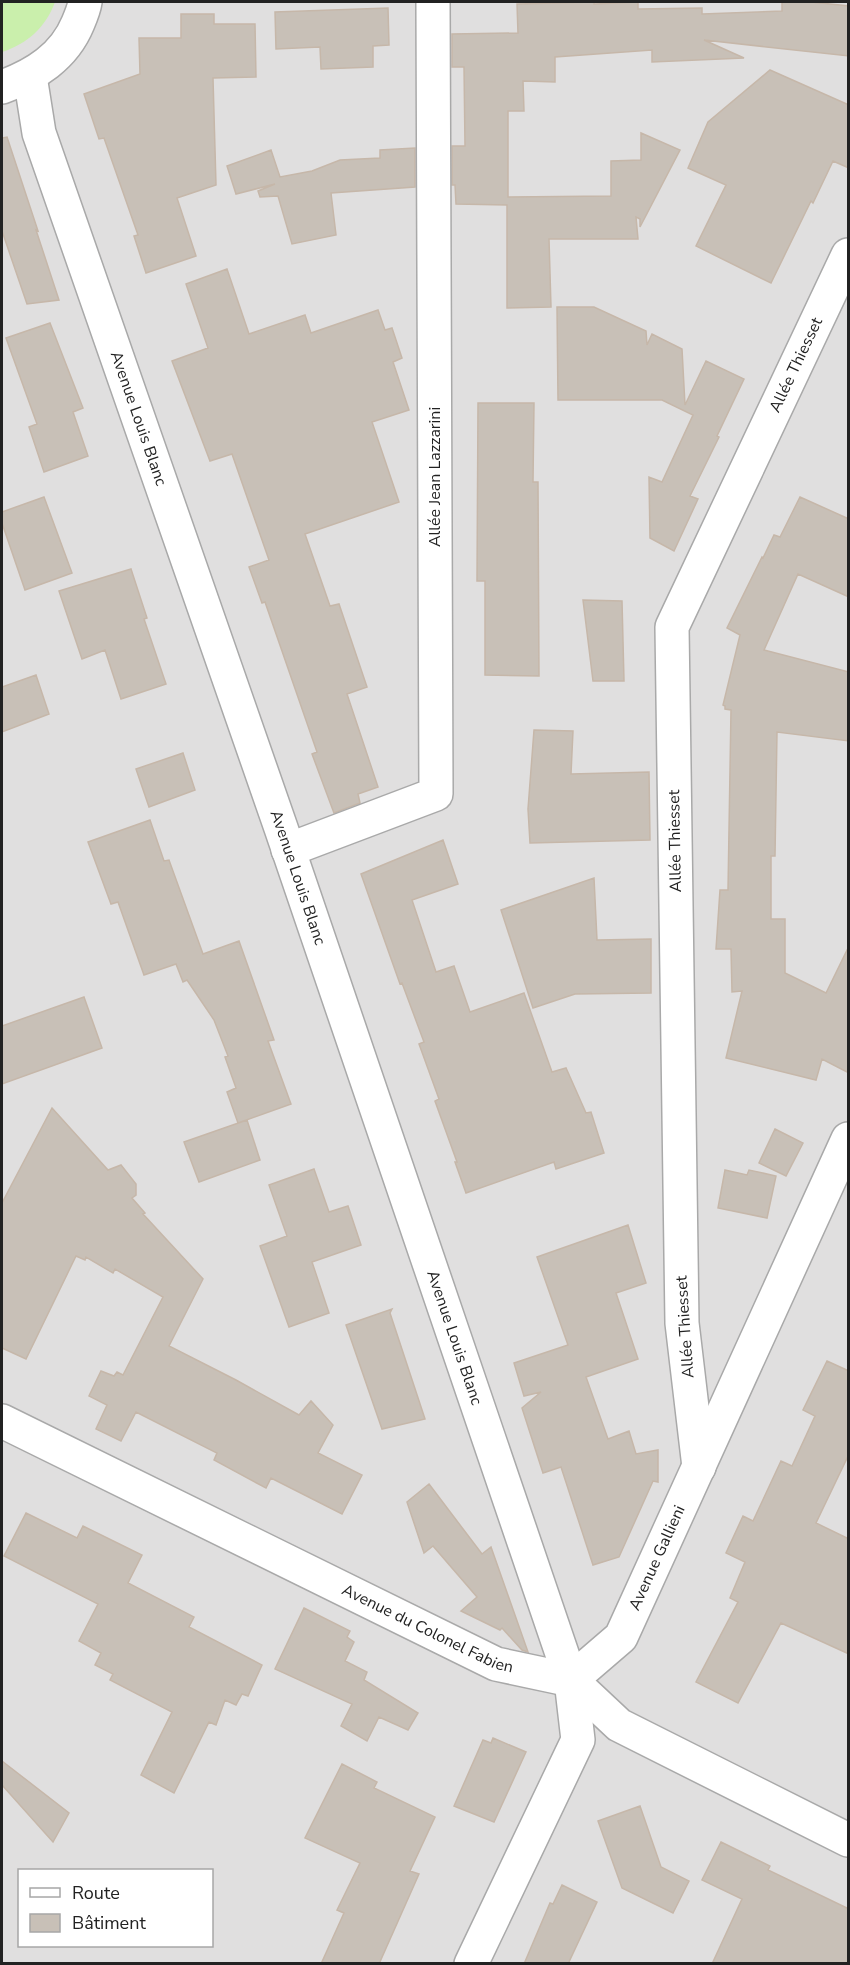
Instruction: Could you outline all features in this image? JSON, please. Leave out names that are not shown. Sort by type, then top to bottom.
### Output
[{"type":"street","points":[[16,81],[54,58],[73,35],[85,2]]},
{"type":"street","name":"Allée Jean Lazzarini","points":[[288,850],[436,794],[433,2]]},
{"type":"street","name":"Avenue Louis Blanc","points":[[16,81],[39,133],[288,850],[571,1680]]},
{"type":"street","name":"Allée Thiesset","points":[[699,1467],[682,1323],[672,627],[849,255]]},
{"type":"street","name":"Avenue Gallieni","points":[[571,1680],[621,1637],[849,1139]]},
{"type":"street","name":"Avenue du Colonel Fabien","points":[[2,1421],[496,1664],[571,1680]]},
{"type":"street","points":[[571,1680],[619,1725],[849,1840]]},
{"type":"street","points":[[471,1964],[578,1740],[571,1680]]},
{"type":"shaded area","points":[[2,2],[848,2],[848,1963],[2,1964]]},
{"type":"green space","points":[[2,2],[55,2],[41,27],[20,44],[2,52]]},
{"type":"building","points":[[594,2],[594,4],[638,2],[638,9],[702,8],[702,14],[782,11],[782,2],[849,6],[849,56],[704,40],[744,58],[652,62],[652,50],[555,57],[555,82],[523,81],[524,111],[508,111],[508,197],[611,196],[611,161],[641,160],[641,133],[680,150],[640,227],[640,219],[636,217],[638,239],[549,239],[551,307],[507,308],[507,205],[456,204],[455,185],[452,185],[452,146],[465,146],[464,67],[452,67],[452,34],[518,33],[517,4]]},
{"type":"building","points":[[388,8],[389,45],[373,46],[373,67],[321,69],[320,47],[276,49],[275,12]]},
{"type":"building","points":[[181,14],[214,14],[214,24],[255,24],[256,77],[213,78],[216,185],[177,198],[196,256],[146,273],[134,236],[138,235],[104,138],[99,139],[84,94],[140,74],[139,38],[181,38]]},
{"type":"building","points":[[770,70],[849,105],[849,168],[833,161],[771,283],[696,246],[726,185],[688,168],[708,122]]},
{"type":"building","points":[[7,137],[59,300],[27,304],[2,231],[2,138]]},
{"type":"building","points":[[415,148],[415,187],[331,193],[336,235],[292,244],[278,196],[260,197],[258,191],[275,184],[236,194],[227,166],[271,150],[280,177],[312,171],[340,160],[380,158],[380,150]]},
{"type":"building","points":[[227,269],[249,334],[305,315],[311,333],[378,310],[385,330],[392,328],[402,358],[393,362],[409,410],[372,422],[399,502],[305,534],[330,606],[339,604],[367,687],[347,694],[378,787],[358,794],[360,803],[334,813],[312,754],[317,752],[265,602],[262,603],[249,567],[269,560],[232,454],[210,461],[172,361],[208,348],[186,284]]},
{"type":"building","points":[[557,307],[594,307],[646,331],[647,345],[652,334],[682,349],[685,405],[706,361],[744,379],[690,496],[698,499],[674,551],[650,538],[649,477],[662,482],[693,415],[662,400],[558,400]]},
{"type":"building","points":[[50,323],[83,408],[73,412],[88,456],[44,472],[29,427],[37,424],[6,338]]},
{"type":"building","points":[[478,403],[534,403],[533,482],[538,482],[539,676],[485,675],[485,581],[477,581]]},
{"type":"building","points":[[44,497],[72,573],[25,590],[2,523],[2,512]]},
{"type":"building","points":[[800,497],[849,519],[849,597],[798,574],[764,650],[849,672],[849,741],[777,732],[775,856],[771,856],[771,919],[785,919],[785,973],[826,993],[849,946],[849,1073],[822,1059],[816,1080],[726,1058],[742,991],[732,992],[731,949],[716,949],[720,890],[728,890],[731,710],[725,709],[723,705],[740,635],[727,628],[774,535],[780,537]]},
{"type":"building","points":[[131,569],[147,618],[144,619],[166,684],[121,699],[105,650],[82,659],[59,591]]},
{"type":"building","points":[[583,600],[622,601],[624,681],[593,681]]},
{"type":"building","points":[[36,675],[49,714],[2,732],[2,687]]},
{"type":"building","points":[[534,730],[573,731],[571,774],[649,772],[650,840],[530,843],[528,809]]},
{"type":"building","points":[[183,753],[195,790],[149,807],[136,769]]},
{"type":"building","points":[[150,820],[164,861],[169,860],[203,954],[239,941],[274,1040],[268,1041],[291,1104],[238,1123],[227,1092],[236,1088],[225,1057],[228,1056],[214,1020],[187,980],[183,982],[176,964],[144,975],[118,902],[111,904],[88,842]]},
{"type":"building","points":[[443,840],[458,884],[412,900],[436,972],[454,966],[470,1012],[524,993],[552,1072],[566,1068],[586,1113],[591,1112],[604,1153],[556,1169],[554,1162],[466,1193],[435,1101],[439,1099],[419,1044],[424,1042],[402,983],[400,984],[361,874]]},
{"type":"building","points":[[594,878],[597,940],[651,939],[651,993],[575,994],[533,1008],[501,910]]},
{"type":"building","points":[[84,997],[102,1048],[2,1084],[2,1026]]},
{"type":"building","points":[[52,1108],[108,1170],[121,1165],[136,1184],[136,1195],[132,1198],[145,1213],[143,1214],[203,1279],[169,1346],[299,1415],[311,1401],[333,1425],[318,1453],[362,1475],[342,1514],[271,1478],[266,1488],[214,1460],[217,1453],[136,1412],[121,1441],[96,1429],[107,1405],[89,1396],[101,1371],[114,1376],[117,1372],[123,1375],[163,1297],[115,1269],[113,1273],[86,1257],[85,1260],[76,1256],[26,1359],[2,1348],[2,1203]]},
{"type":"building","points":[[247,1120],[260,1160],[199,1182],[184,1142]]},
{"type":"building","points":[[775,1129],[803,1143],[786,1176],[759,1163]]},
{"type":"building","points":[[314,1169],[329,1212],[348,1206],[361,1245],[312,1262],[329,1313],[289,1327],[260,1246],[287,1236],[269,1185]]},
{"type":"building","points":[[725,1170],[747,1175],[749,1170],[776,1176],[767,1218],[718,1208]]},
{"type":"building","points":[[628,1225],[646,1283],[616,1293],[638,1359],[586,1377],[608,1439],[629,1431],[636,1454],[658,1450],[658,1482],[653,1481],[619,1557],[593,1565],[561,1467],[543,1473],[522,1408],[541,1392],[524,1396],[514,1363],[568,1345],[537,1257]]},
{"type":"building","points":[[392,1309],[390,1313],[425,1419],[382,1429],[346,1325]]},
{"type":"building","points":[[827,1361],[849,1371],[849,1454],[816,1523],[849,1539],[849,1654],[781,1623],[738,1703],[696,1682],[738,1602],[730,1598],[745,1562],[726,1553],[743,1516],[753,1521],[781,1461],[792,1466],[815,1416],[803,1410]]},
{"type":"building","points":[[429,1484],[482,1554],[491,1547],[528,1652],[522,1650],[502,1628],[500,1630],[461,1611],[477,1597],[433,1546],[424,1553],[407,1502]]},
{"type":"building","points":[[26,1513],[77,1538],[83,1526],[142,1555],[128,1583],[194,1617],[189,1627],[262,1665],[248,1696],[242,1694],[236,1705],[225,1700],[216,1725],[209,1722],[174,1793],[141,1775],[172,1712],[110,1680],[113,1674],[95,1665],[101,1653],[79,1641],[98,1604],[4,1556]]},
{"type":"building","points":[[304,1608],[350,1631],[347,1637],[354,1642],[345,1661],[367,1672],[364,1680],[418,1713],[408,1730],[379,1717],[367,1741],[341,1726],[352,1704],[275,1669]]},
{"type":"building","points":[[493,1738],[526,1752],[494,1822],[454,1806],[483,1740],[491,1743]]},
{"type":"building","points":[[2,1761],[69,1813],[53,1842],[2,1785]]},
{"type":"building","points":[[342,1764],[377,1782],[374,1788],[435,1817],[410,1871],[419,1874],[379,1964],[321,1964],[344,1913],[337,1910],[360,1863],[305,1838]]},
{"type":"building","points":[[640,1806],[661,1867],[689,1881],[673,1913],[622,1888],[598,1821]]},
{"type":"building","points":[[721,1842],[770,1866],[768,1870],[849,1909],[849,1964],[712,1964],[742,1899],[702,1880]]},
{"type":"building","points":[[562,1885],[597,1902],[568,1964],[524,1964],[550,1903],[553,1904]]}]
